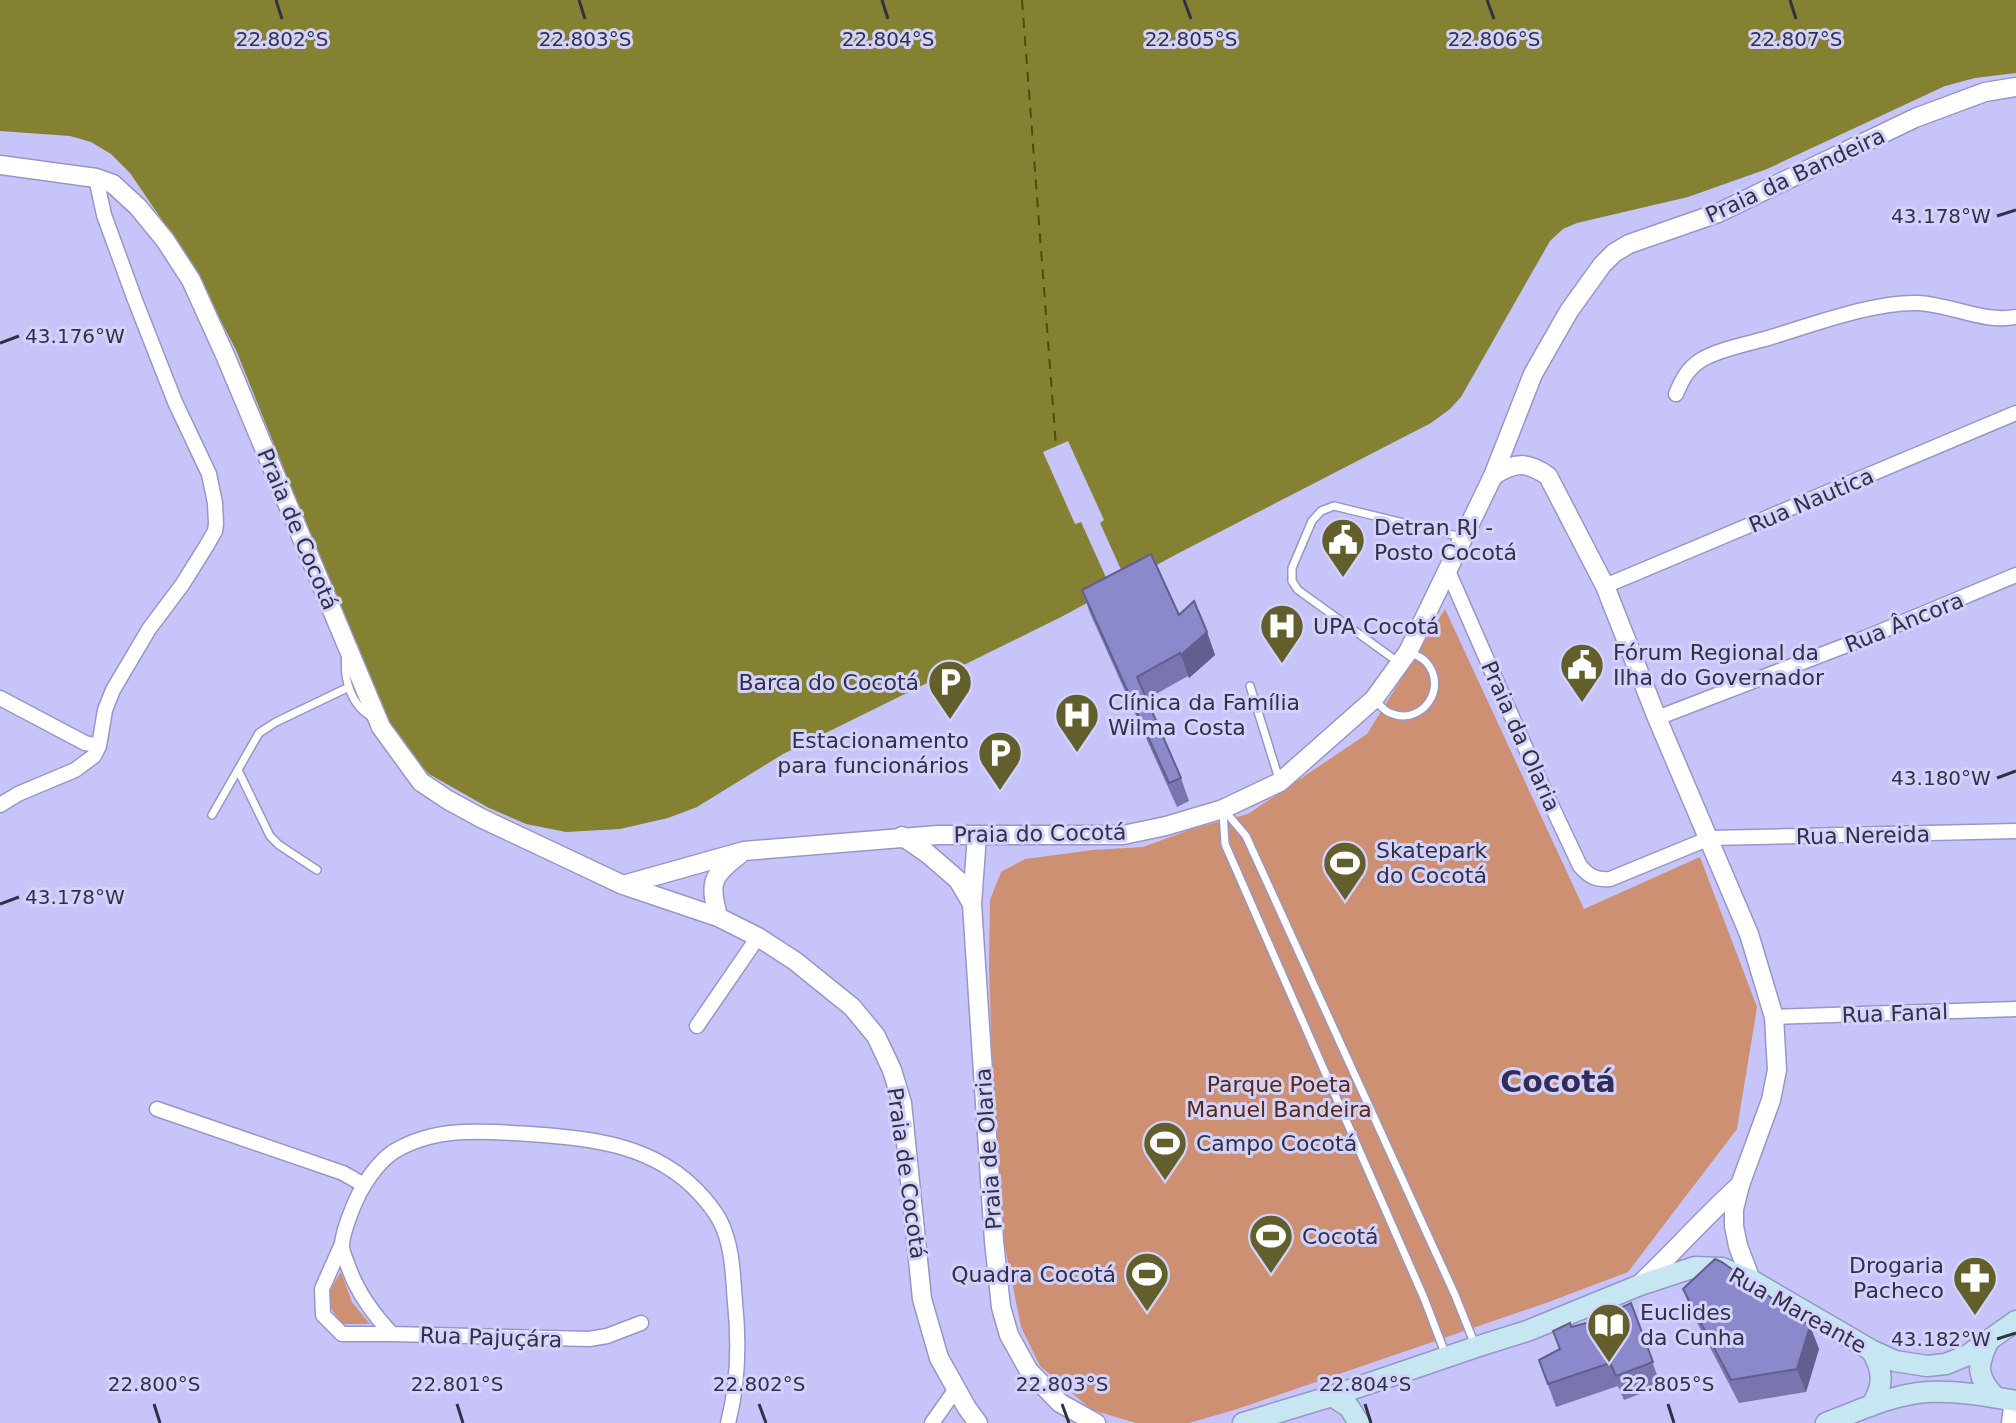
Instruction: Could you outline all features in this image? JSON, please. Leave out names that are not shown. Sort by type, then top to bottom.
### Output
[{"type":"main road","name":"Rua Mareante","points":[[1243,1423],[1527,1331],[1682,1270],[1722,1268],[1751,1280],[1871,1350],[1895,1361],[1927,1366],[1946,1364],[1968,1355],[2016,1321]]},
{"type":"main road","points":[[1988,1342],[1980,1360],[1980,1374],[1985,1384],[2008,1399]]},
{"type":"main road","points":[[1871,1350],[1879,1367],[1881,1384],[1880,1392],[1871,1406]]},
{"type":"main road","points":[[1826,1423],[1895,1398],[1929,1391],[2008,1399]]},
{"type":"main road","points":[[1332,1396],[1349,1407],[1359,1423]]},
{"type":"street","name":"Praia da Bandeira","points":[[1493,476],[1533,374],[1587,285],[1614,253],[1629,244],[1718,213],[1915,118],[1985,92],[2016,87]]},
{"type":"street","name":"Praia de Cocotá","points":[[0,165],[96,178],[113,184],[138,207],[165,240],[191,280],[378,720],[397,752],[421,782],[481,818],[623,885],[718,917],[758,937],[795,961],[852,1007],[876,1036],[892,1070],[902,1103],[922,1299],[939,1358],[973,1416]]},
{"type":"street","points":[[0,805],[75,770],[94,756],[113,690],[149,629],[182,585],[215,531],[215,503],[209,474],[175,402],[135,300],[104,215],[96,178]]},
{"type":"street","points":[[1676,394],[1683,376],[1702,359],[1861,311],[1920,303],[1993,317],[2016,317]]},
{"type":"street","name":"Rua Nautica","points":[[1605,586],[2016,413]]},
{"type":"street","points":[[1448,571],[1493,476],[1517,465],[1537,468],[1548,476],[1605,586],[1657,718],[1749,934],[1774,1017],[1777,1070],[1771,1100],[1734,1209],[1738,1246],[1751,1280]]},
{"type":"street","name":"Praia do Cocotá","points":[[623,885],[744,851],[902,836],[1123,835],[1223,809],[1280,782],[1374,699],[1404,657],[1448,571]]},
{"type":"street","name":"Praia da Olaria","points":[[1448,571],[1540,781],[1580,866],[1589,876],[1598,880],[1610,879],[1710,838]]},
{"type":"street","name":"Rua Âncora","points":[[1657,718],[1865,638],[2016,575]]},
{"type":"street","points":[[0,698],[85,743],[99,746]]},
{"type":"street","name":"Rua Nereida","points":[[1710,838],[2016,831]]},
{"type":"street","name":"Praia de Olaria","points":[[977,835],[972,904],[1001,1307],[1009,1335],[1029,1371],[1060,1403],[1096,1423]]},
{"type":"street","points":[[902,836],[958,880],[972,904]]},
{"type":"street","points":[[718,917],[712,891],[716,878],[724,866],[744,851]]},
{"type":"street","points":[[655,876],[651,889],[656,896]]},
{"type":"street","points":[[697,1026],[758,937]]},
{"type":"street","name":"Rua Fanal","points":[[1774,1017],[2016,1009]]},
{"type":"street","points":[[157,1109],[343,1173],[364,1185]]},
{"type":"street","name":"Rua Pajuçára","points":[[641,1323],[607,1336],[589,1339],[342,1334],[323,1315],[322,1289],[341,1246],[352,1208],[377,1167],[392,1153],[421,1139],[478,1131],[562,1136],[616,1144],[662,1162],[686,1178],[709,1204],[724,1230],[732,1263],[737,1324],[735,1382],[728,1423]]},
{"type":"street","points":[[1640,1285],[1740,1185]]},
{"type":"street","name":"Rua Pajuçára","points":[[341,1246],[361,1295],[392,1334]]},
{"type":"street","points":[[932,1423],[956,1389]]},
{"type":"street","points":[[2008,1399],[2009,1423]]},
{"type":"lane","points":[[1374,699],[1387,713],[1406,717],[1423,710],[1434,695],[1435,676],[1425,660],[1404,657],[1298,590],[1292,581],[1292,568],[1312,521],[1321,511],[1334,506],[1463,537]]},
{"type":"lane","points":[[348,650],[345,674],[349,687],[365,714],[378,720]]},
{"type":"lane","points":[[1250,686],[1280,782]]},
{"type":"lane","points":[[212,815],[259,733],[349,687]]},
{"type":"lane","points":[[238,770],[270,836],[317,870]]},
{"type":"lane","points":[[1223,809],[1246,836],[1449,1281],[1476,1347]]},
{"type":"lane","points":[[1223,809],[1225,844],[1447,1357]]},
{"type":"green space","name":"Parque Poeta Manuel Bandeira","points":[[1445,609],[1584,909],[1700,857],[1757,1007],[1737,1129],[1628,1272],[1546,1303],[1189,1423],[1136,1423],[1092,1410],[1040,1366],[1021,1327],[1004,1242],[994,1128],[989,966],[990,900],[1001,872],[1025,859],[1143,847],[1195,828],[1248,814],[1367,734]]},
{"type":"green space","points":[[341,1272],[352,1302],[370,1324],[344,1324],[333,1311],[330,1293]]},
{"type":"shaded area","points":[[0,0],[2016,0],[2016,73],[1975,78],[1945,86],[1767,169],[1688,197],[1563,229],[1550,241],[1461,397],[1431,423],[1063,616],[783,754],[697,807],[668,818],[620,829],[566,832],[526,824],[489,808],[429,774],[386,722],[236,350],[188,258],[130,173],[111,154],[91,142],[70,136],[0,131]]},
{"type":"pier","points":[[1068,441],[1104,520],[1100,523],[1128,585],[1113,593],[1081,522],[1075,524],[1043,452]]},
{"type":"building","points":[[1151,554],[1179,615],[1194,601],[1207,632],[1181,655],[1137,677],[1181,778],[1169,783],[1082,590]]},
{"type":"building","points":[[1715,1259],[1810,1326],[1797,1369],[1731,1380],[1683,1289]]},
{"type":"building","points":[[1631,1303],[1653,1362],[1616,1376],[1610,1363],[1548,1384],[1539,1360],[1560,1349],[1553,1331],[1570,1323],[1571,1327],[1590,1322]]},
{"type":"ferry route","points":[[1022,0],[1056,446]]},
{"type":"place","name":"Detran RJ - Posto Cocotá","points":[[1343,579]]},
{"type":"place","name":"UPA Cocotá","points":[[1282,665]]},
{"type":"place","name":"Fórum Regional da Ilha do Governador","points":[[1582,704]]},
{"type":"place","name":"Barca do Cocotá","points":[[950,721]]},
{"type":"place","name":"Clínica da Família Wilma Costa","points":[[1077,754]]},
{"type":"place","name":"Estacionamento para funcionários","points":[[1000,792]]},
{"type":"place","name":"Skatepark do Cocotá","points":[[1345,902]]},
{"type":"place","name":"Campo Cocotá","points":[[1165,1182]]},
{"type":"place","name":"Cocotá","points":[[1271,1275]]},
{"type":"place","name":"Quadra Cocotá","points":[[1147,1313]]},
{"type":"place","name":"Drogaria Pacheco","points":[[1975,1317]]},
{"type":"place","name":"Euclides da Cunha","points":[[1609,1364]]},
{"type":"district","name":"Cocotá","points":[[1558,1082]]}]
